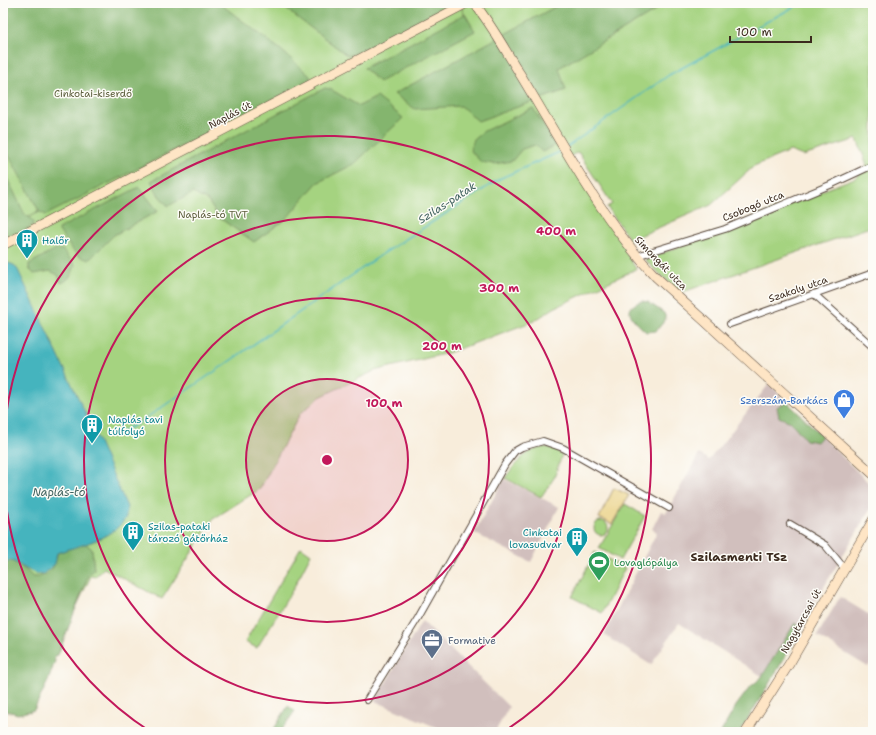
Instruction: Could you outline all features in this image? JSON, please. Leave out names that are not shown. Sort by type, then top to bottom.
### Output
[{"type":"main road","name":"Naplás út","points":[[3,245],[467,3]]},
{"type":"main road","name":"Simongát utca","points":[[474,3],[497,36],[603,210],[637,258],[873,474]]},
{"type":"main road","name":"Nagytarcsai út","points":[[746,732],[791,661],[873,520]]},
{"type":"street","name":"Csobogó utca","points":[[637,258],[643,254],[725,228],[830,185],[873,165]]},
{"type":"street","name":"Szakoly utca","points":[[730,324],[873,273]]},
{"type":"street","points":[[814,294],[873,347]]},
{"type":"street","points":[[367,700],[418,618],[505,464],[515,451],[522,447],[543,441],[563,448],[669,508]]},
{"type":"street","points":[[790,524],[825,545],[844,568]]},
{"type":"shaded area","points":[[769,384],[873,487],[873,505],[768,680],[679,623],[651,665],[604,635],[657,532],[652,529],[661,511],[666,513],[699,454],[709,460]]},
{"type":"shaded area","points":[[504,479],[559,507],[531,562],[474,533]]},
{"type":"shaded area","points":[[840,597],[873,617],[873,659],[868,667],[817,636]]},
{"type":"shaded area","points":[[422,621],[509,707],[495,732],[447,732],[375,701]]},
{"type":"green space","name":"Naplás-tó TVT","points":[[3,3],[459,3],[464,14],[460,3],[562,3],[492,42],[571,3],[873,3],[873,226],[680,293],[645,260],[857,177],[867,165],[857,139],[803,156],[790,151],[754,166],[711,205],[630,240],[607,207],[612,204],[578,152],[567,158],[624,245],[624,249],[636,269],[554,308],[534,321],[448,353],[374,371],[320,397],[300,414],[260,489],[213,519],[162,599],[104,568],[95,577],[91,576],[55,652],[30,712],[3,704]]},
{"type":"green space","name":"Cinkotai-kiserdő","points":[[3,3],[219,3],[281,50],[310,76],[310,81],[46,215],[40,212],[29,217],[34,222],[33,225],[3,242],[3,169],[24,213],[28,217],[39,211],[3,145]]},
{"type":"green space","points":[[278,3],[453,3],[369,47],[348,56]]},
{"type":"green space","points":[[562,3],[661,3],[655,11],[559,68],[566,90],[478,121],[461,106],[415,109],[394,94]]},
{"type":"green space","points":[[465,14],[475,31],[379,82],[364,68]]},
{"type":"green space","points":[[325,88],[330,89],[359,106],[377,97],[403,118],[354,164],[317,183],[286,219],[254,242],[218,217],[208,201],[193,193],[168,206],[159,196],[151,181]]},
{"type":"green space","points":[[533,108],[556,145],[542,152],[535,145],[522,149],[512,161],[494,164],[481,162],[470,150],[474,139],[484,131]]},
{"type":"green space","points":[[139,187],[158,211],[114,235],[89,260],[77,255],[58,229]]},
{"type":"green space","points":[[56,249],[63,250],[75,265],[67,280],[61,283],[58,275],[50,271],[34,274],[29,269],[29,264]]},
{"type":"green space","points":[[642,301],[648,302],[664,313],[666,319],[656,331],[646,332],[631,316],[631,308],[635,304]]},
{"type":"green space","points":[[787,402],[822,436],[817,442],[806,440],[791,422],[779,417],[777,407]]},
{"type":"green space","points":[[546,447],[555,449],[562,455],[554,478],[541,497],[505,478],[518,462],[527,454],[539,448]]},
{"type":"green space","name":"Lovaglópálya","points":[[625,504],[645,516],[620,560],[599,548]]},
{"type":"green space","points":[[598,521],[604,521],[608,525],[608,531],[604,535],[598,535],[594,531],[594,525]]},
{"type":"green space","points":[[85,543],[92,549],[94,570],[88,576],[58,655],[54,656],[55,661],[48,681],[34,710],[18,714],[3,710],[3,566],[10,560],[20,565],[33,577],[43,576],[53,567],[57,553]]},
{"type":"green space","points":[[301,547],[311,554],[293,589],[257,648],[245,642]]},
{"type":"green space","name":"Lovaglópálya","points":[[595,552],[625,568],[602,613],[572,597]]},
{"type":"green space","points":[[795,623],[802,629],[740,732],[721,732],[736,706],[750,687],[761,678]]},
{"type":"green space","points":[[288,706],[295,711],[280,732],[272,732]]},
{"type":"sand","points":[[614,488],[629,495],[612,524],[599,518]]},
{"type":"water","name":"Naplás-tó","points":[[3,261],[14,265],[18,270],[99,442],[127,507],[126,518],[112,532],[94,541],[57,553],[55,564],[42,575],[29,571],[10,560],[3,565]]},
{"type":"waterway","name":"Szilas-patak","points":[[567,147],[669,75],[801,3]]},
{"type":"waterway","name":"Szilas-patak","points":[[112,436],[137,424],[384,253],[501,178],[562,151]]},
{"type":"place","name":"Halőr","points":[[27,260]]},
{"type":"place","name":"Szerszám-Barkács","points":[[844,420]]},
{"type":"place","name":"Naplás tavi túlfolyó","points":[[92,444]]},
{"type":"place","name":"Szilas-pataki tározó gátőrház","points":[[133,552]]},
{"type":"place","name":"Cinkotai lovasudvar","points":[[577,558]]},
{"type":"place","name":"Lovaglópálya","points":[[599,582]]},
{"type":"place","name":"Formative","points":[[432,660]]},
{"type":"district","name":"Szilasmenti TSz","points":[[739,557]]}]
